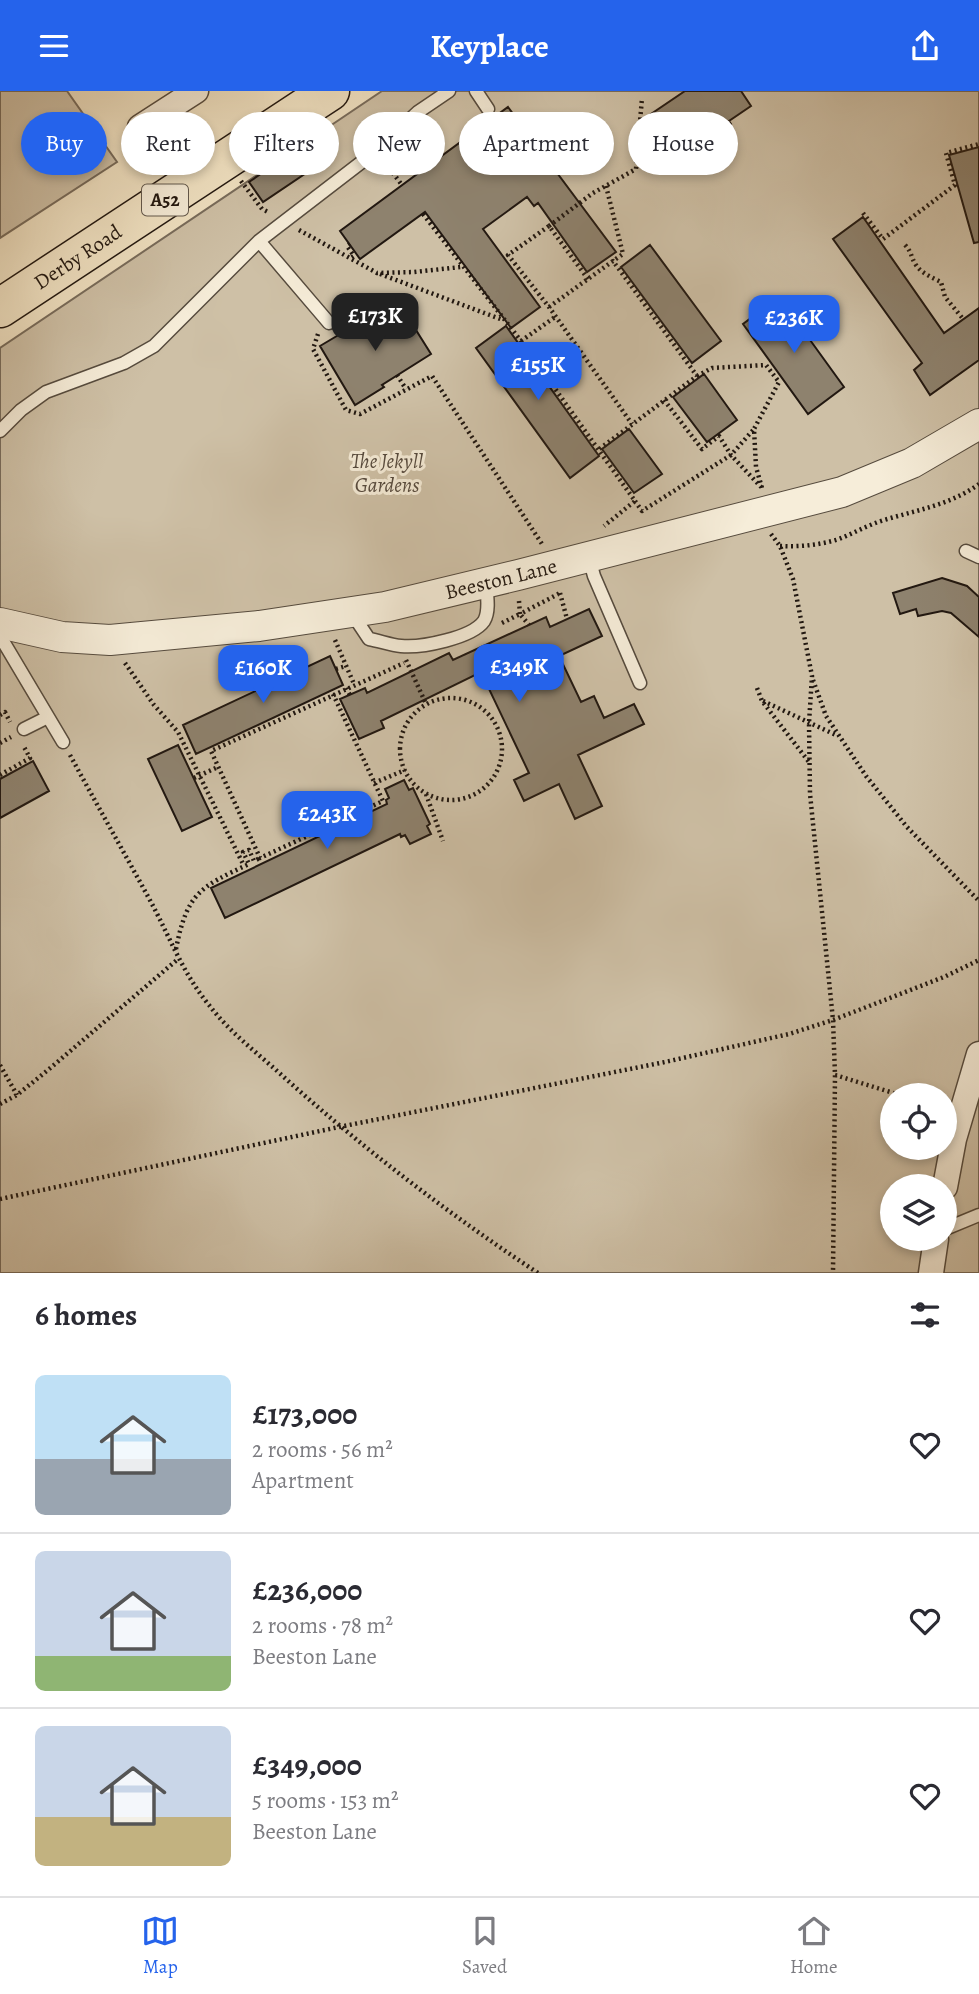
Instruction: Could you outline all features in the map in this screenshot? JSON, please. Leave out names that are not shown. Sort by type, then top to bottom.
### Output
[{"type":"highway","name":"Derby Road","points":[[0,308],[330,91]]},
{"type":"street","points":[[163,112],[196,91]]},
{"type":"street","name":"Beeston Lane","points":[[0,623],[62,638],[110,640],[259,626],[385,607],[486,583],[592,544],[842,492],[912,463],[979,424]]},
{"type":"street","points":[[947,1174],[954,1139],[979,1054]]},
{"type":"street","points":[[931,1273],[934,1251]]},
{"type":"lane","points":[[418,112],[449,91]]},
{"type":"lane","points":[[476,91],[488,109]]},
{"type":"lane","points":[[0,431],[47,392],[124,363],[154,346],[259,241],[353,168]]},
{"type":"lane","points":[[259,241],[329,323]]},
{"type":"lane","points":[[592,544],[594,576],[640,684]]},
{"type":"lane","points":[[966,551],[979,557]]},
{"type":"lane","points":[[338,614],[369,639],[400,646],[433,643],[459,637],[475,630],[483,622],[487,614],[486,583]]},
{"type":"lane","points":[[0,636],[63,742]]},
{"type":"lane","points":[[24,730],[48,716]]},
{"type":"lane","points":[[957,1224],[979,1215]]},
{"type":"path","points":[[632,424],[549,307],[508,255],[636,169],[642,98]]},
{"type":"path","points":[[863,213],[883,239],[955,185],[946,153],[979,144]]},
{"type":"path","points":[[394,175],[402,185]]},
{"type":"path","points":[[245,186],[262,209],[377,273],[504,321]]},
{"type":"path","points":[[549,307],[623,254],[607,186]]},
{"type":"path","points":[[423,214],[461,267],[521,341],[598,450],[642,511],[731,455],[754,429],[779,382],[775,372],[766,365],[712,368],[697,376],[598,450]]},
{"type":"path","points":[[549,226],[588,279]]},
{"type":"path","points":[[350,244],[347,246],[354,256],[351,258]]},
{"type":"path","points":[[905,245],[912,252],[916,266],[941,282],[945,297],[964,320]]},
{"type":"path","points":[[613,261],[697,376]]},
{"type":"path","points":[[377,273],[461,267]]},
{"type":"path","points":[[521,341],[555,317]]},
{"type":"path","points":[[329,323],[317,334],[313,349],[346,410],[360,414],[432,376],[546,551]]},
{"type":"path","points":[[397,375],[406,389]]},
{"type":"path","points":[[664,400],[702,449],[719,436],[768,509]]},
{"type":"path","points":[[754,429],[756,467],[793,579],[812,676],[826,716],[866,776],[906,827],[979,901]]},
{"type":"path","points":[[780,546],[802,547],[837,539],[887,519],[927,510],[964,495],[979,484]]},
{"type":"path","points":[[592,544],[635,501]]},
{"type":"path","points":[[520,614],[562,592],[567,619]]},
{"type":"path","points":[[338,614],[346,666],[354,684]]},
{"type":"path","points":[[110,640],[154,705],[178,732],[244,866]]},
{"type":"path","points":[[400,646],[426,704]]},
{"type":"path","points":[[336,669],[346,666]]},
{"type":"path","points":[[260,858],[211,751],[390,668]]},
{"type":"path","points":[[812,676],[809,762],[833,1020],[835,1075],[833,1273]]},
{"type":"path","points":[[417,686],[424,682]]},
{"type":"path","points":[[346,688],[350,695]]},
{"type":"path","points":[[757,688],[762,701],[809,762]]},
{"type":"path","points":[[176,950],[185,913],[196,895],[207,885],[249,864],[243,852],[249,850],[254,861],[383,801],[333,694]]},
{"type":"path","points":[[444,698],[461,698],[478,705],[491,716],[500,732],[503,749],[500,766],[491,782],[477,793],[461,799],[443,800],[426,794],[412,783],[400,753],[401,738],[406,724],[415,712],[426,704],[444,698]]},
{"type":"path","points":[[762,701],[839,737]]},
{"type":"path","points":[[63,742],[176,950],[178,959],[208,1005],[339,1127],[418,1188],[538,1273]]},
{"type":"path","points":[[194,778],[218,767]]},
{"type":"path","points":[[374,783],[405,770]]},
{"type":"path","points":[[426,794],[443,841]]},
{"type":"path","points":[[965,887],[979,893]]},
{"type":"path","points":[[0,1104],[17,1094],[178,959]]},
{"type":"path","points":[[0,1199],[789,1034],[944,977],[979,960]]},
{"type":"path","points":[[0,1065],[17,1094]]},
{"type":"path","points":[[835,1075],[880,1089]]},
{"type":"green space","points":[[0,91],[67,91],[82,112],[21,112],[21,175],[97,175],[0,238]]},
{"type":"green space","name":"The Jekyll Gardens","points":[[382,91],[979,91],[979,1273],[0,1273],[0,348],[257,175],[339,175],[339,120]]},
{"type":"green space","points":[[107,148],[117,162],[107,168]]},
{"type":"building","points":[[685,91],[741,91],[751,106],[738,115],[738,112],[654,112]]},
{"type":"building","points":[[459,143],[459,175],[559,175],[616,252],[587,272],[538,203],[534,206],[527,197],[483,229],[540,307],[511,328],[425,212],[360,259],[340,231],[416,175],[445,175],[445,154]]},
{"type":"building","points":[[979,147],[979,242],[974,243],[949,155]]},
{"type":"building","points":[[259,175],[303,175],[263,202],[249,182]]},
{"type":"building","points":[[863,217],[944,333],[979,308],[979,360],[930,395],[914,370],[922,363],[833,239]]},
{"type":"building","points":[[650,245],[721,341],[692,363],[621,267]]},
{"type":"building","points":[[779,297],[844,387],[808,414],[743,324]]},
{"type":"building","points":[[399,303],[431,354],[355,405],[320,346],[352,327],[354,330]]},
{"type":"building","points":[[506,326],[599,456],[570,478],[476,348]]},
{"type":"building","points":[[704,374],[737,420],[707,442],[673,397]]},
{"type":"building","points":[[629,429],[662,474],[634,493],[602,449]]},
{"type":"building","points":[[942,578],[967,586],[979,597],[979,637],[951,613],[942,611],[918,616],[916,609],[900,614],[893,593]]},
{"type":"building","points":[[589,609],[602,636],[559,656],[581,702],[594,696],[604,718],[634,704],[644,724],[578,755],[602,806],[575,819],[559,784],[524,801],[514,780],[529,773],[481,672],[381,721],[384,728],[359,739],[340,699],[365,688],[367,693],[449,653],[453,660],[546,617],[550,627]]},
{"type":"building","points":[[330,656],[343,685],[196,754],[183,725]]},
{"type":"building","points":[[178,745],[212,817],[182,831],[148,759]]},
{"type":"building","points":[[33,761],[49,791],[0,818],[0,779]]},
{"type":"building","points":[[404,780],[409,790],[413,788],[430,824],[427,826],[431,834],[410,844],[405,835],[401,837],[400,834],[225,918],[211,888],[387,804],[386,800],[389,798],[385,789]]}]
